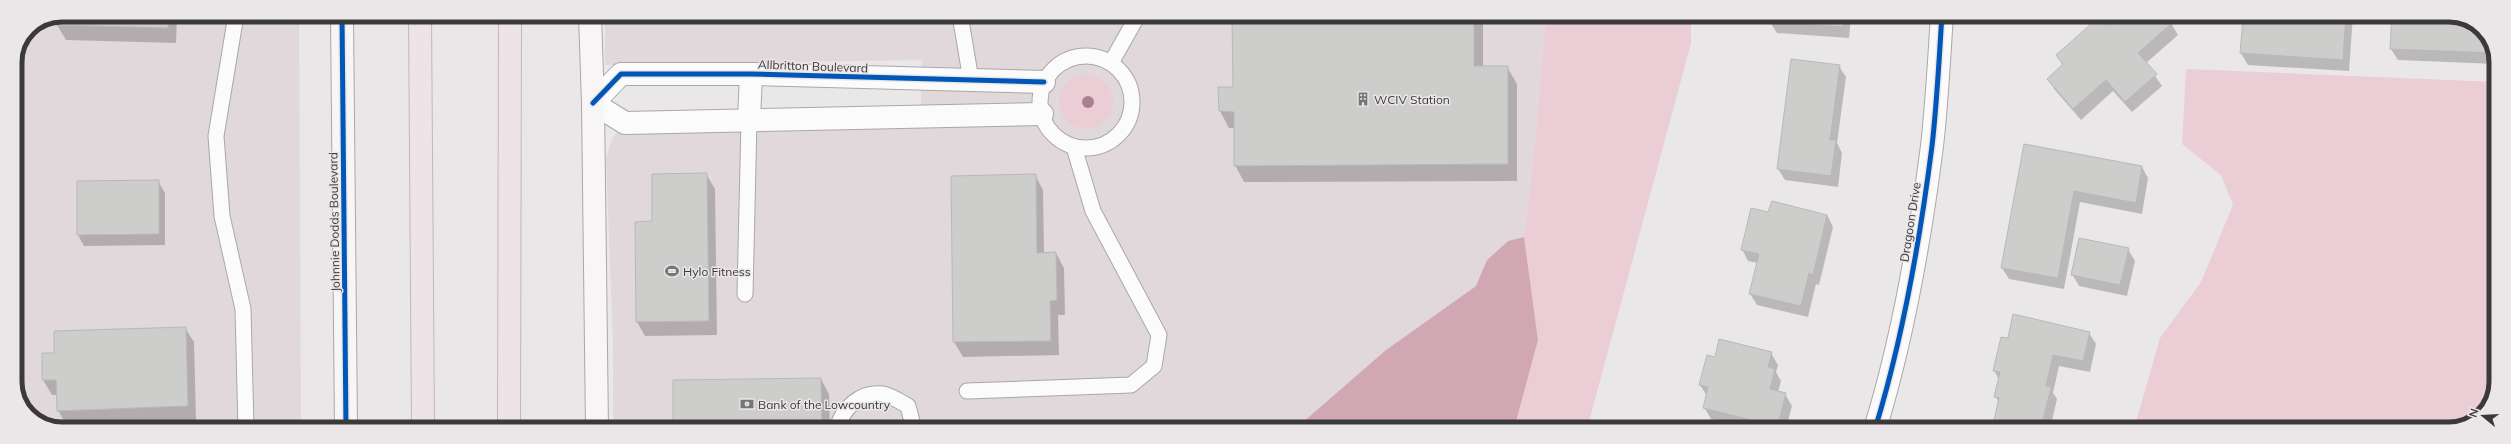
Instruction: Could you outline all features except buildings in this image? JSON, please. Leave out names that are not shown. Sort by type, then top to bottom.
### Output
[{"type":"highway","points":[[420,22],[422,422]]},
{"type":"highway","points":[[509,422],[510,22]]},
{"type":"street","name":"Johnnie Dodds Boulevard","points":[[342,22],[346,422]]},
{"type":"street","points":[[590,22],[593,103],[597,422]]},
{"type":"street","name":"Dragoon Drive","points":[[1877,422],[1886,394],[1915,257],[1932,146],[1941,22]]},
{"type":"street","name":"Allbritton Boulevard","points":[[593,103],[621,74],[751,74],[1044,82]]},
{"type":"street","name":"Allbritton Boulevard","points":[[749,120],[751,74]]},
{"type":"street","points":[[593,103],[625,123],[1042,114]]},
{"type":"lane","points":[[235,22],[216,136],[222,216],[243,308],[246,422]]},
{"type":"lane","points":[[961,22],[971,80]]},
{"type":"lane","points":[[1111,63],[1134,22]]},
{"type":"lane","points":[[1092,56],[1111,63],[1124,77],[1132,98],[1129,120],[1116,138],[1096,148],[1074,147],[1054,137],[1043,121],[1040,102],[1044,82],[1056,67],[1073,57],[1092,56]]},
{"type":"lane","points":[[745,294],[749,120]]},
{"type":"lane","points":[[968,391],[1131,385],[1154,366],[1159,335],[1093,211],[1074,147]]},
{"type":"lane","points":[[839,422],[841,416],[860,397],[882,394],[908,406],[912,422]]},
{"type":"shaded area","points":[[62,22],[299,22],[301,422],[57,422],[44,418],[29,404],[25,397],[22,385],[22,62],[25,47],[29,40],[40,29],[47,25]]},
{"type":"shaded area","points":[[605,22],[1545,22],[1535,146],[1524,237],[1508,241],[1487,260],[1476,286],[1386,350],[1303,422],[613,422],[613,343],[606,159],[612,139],[618,131],[920,127],[922,60],[605,65]]},
{"type":"shaded area","points":[[1545,22],[1691,22],[1691,43],[1589,422],[1516,422],[1538,340],[1524,237],[1535,146]]},
{"type":"shaded area","points":[[2186,69],[2489,82],[2489,387],[2487,396],[2463,396],[2463,419],[2449,422],[2136,422],[2160,338],[2201,282],[2233,205],[2221,175],[2182,144]]},
{"type":"shaded area","points":[[1086,75],[1096,77],[1105,83],[1111,92],[1113,102],[1111,112],[1105,121],[1096,127],[1086,129],[1076,127],[1067,121],[1061,112],[1059,102],[1061,92],[1067,83],[1076,77]]},
{"type":"shaded area","points":[[1524,237],[1538,340],[1516,422],[1303,422],[1386,350],[1476,286],[1487,260],[1508,241]]},
{"type":"cycle path","points":[[342,22],[346,422]]},
{"type":"cycle path","points":[[1877,422],[1894,360],[1910,289],[1922,217],[1934,130],[1942,22]]},
{"type":"cycle path","points":[[593,103],[621,74],[751,74],[1044,82]]},
{"type":"place","name":"WCIV Station","points":[[1363,99]]},
{"type":"place","name":"Hylo Fitness","points":[[672,271]]},
{"type":"place","name":"Bank of the Lowcountry","points":[[747,404]]}]
